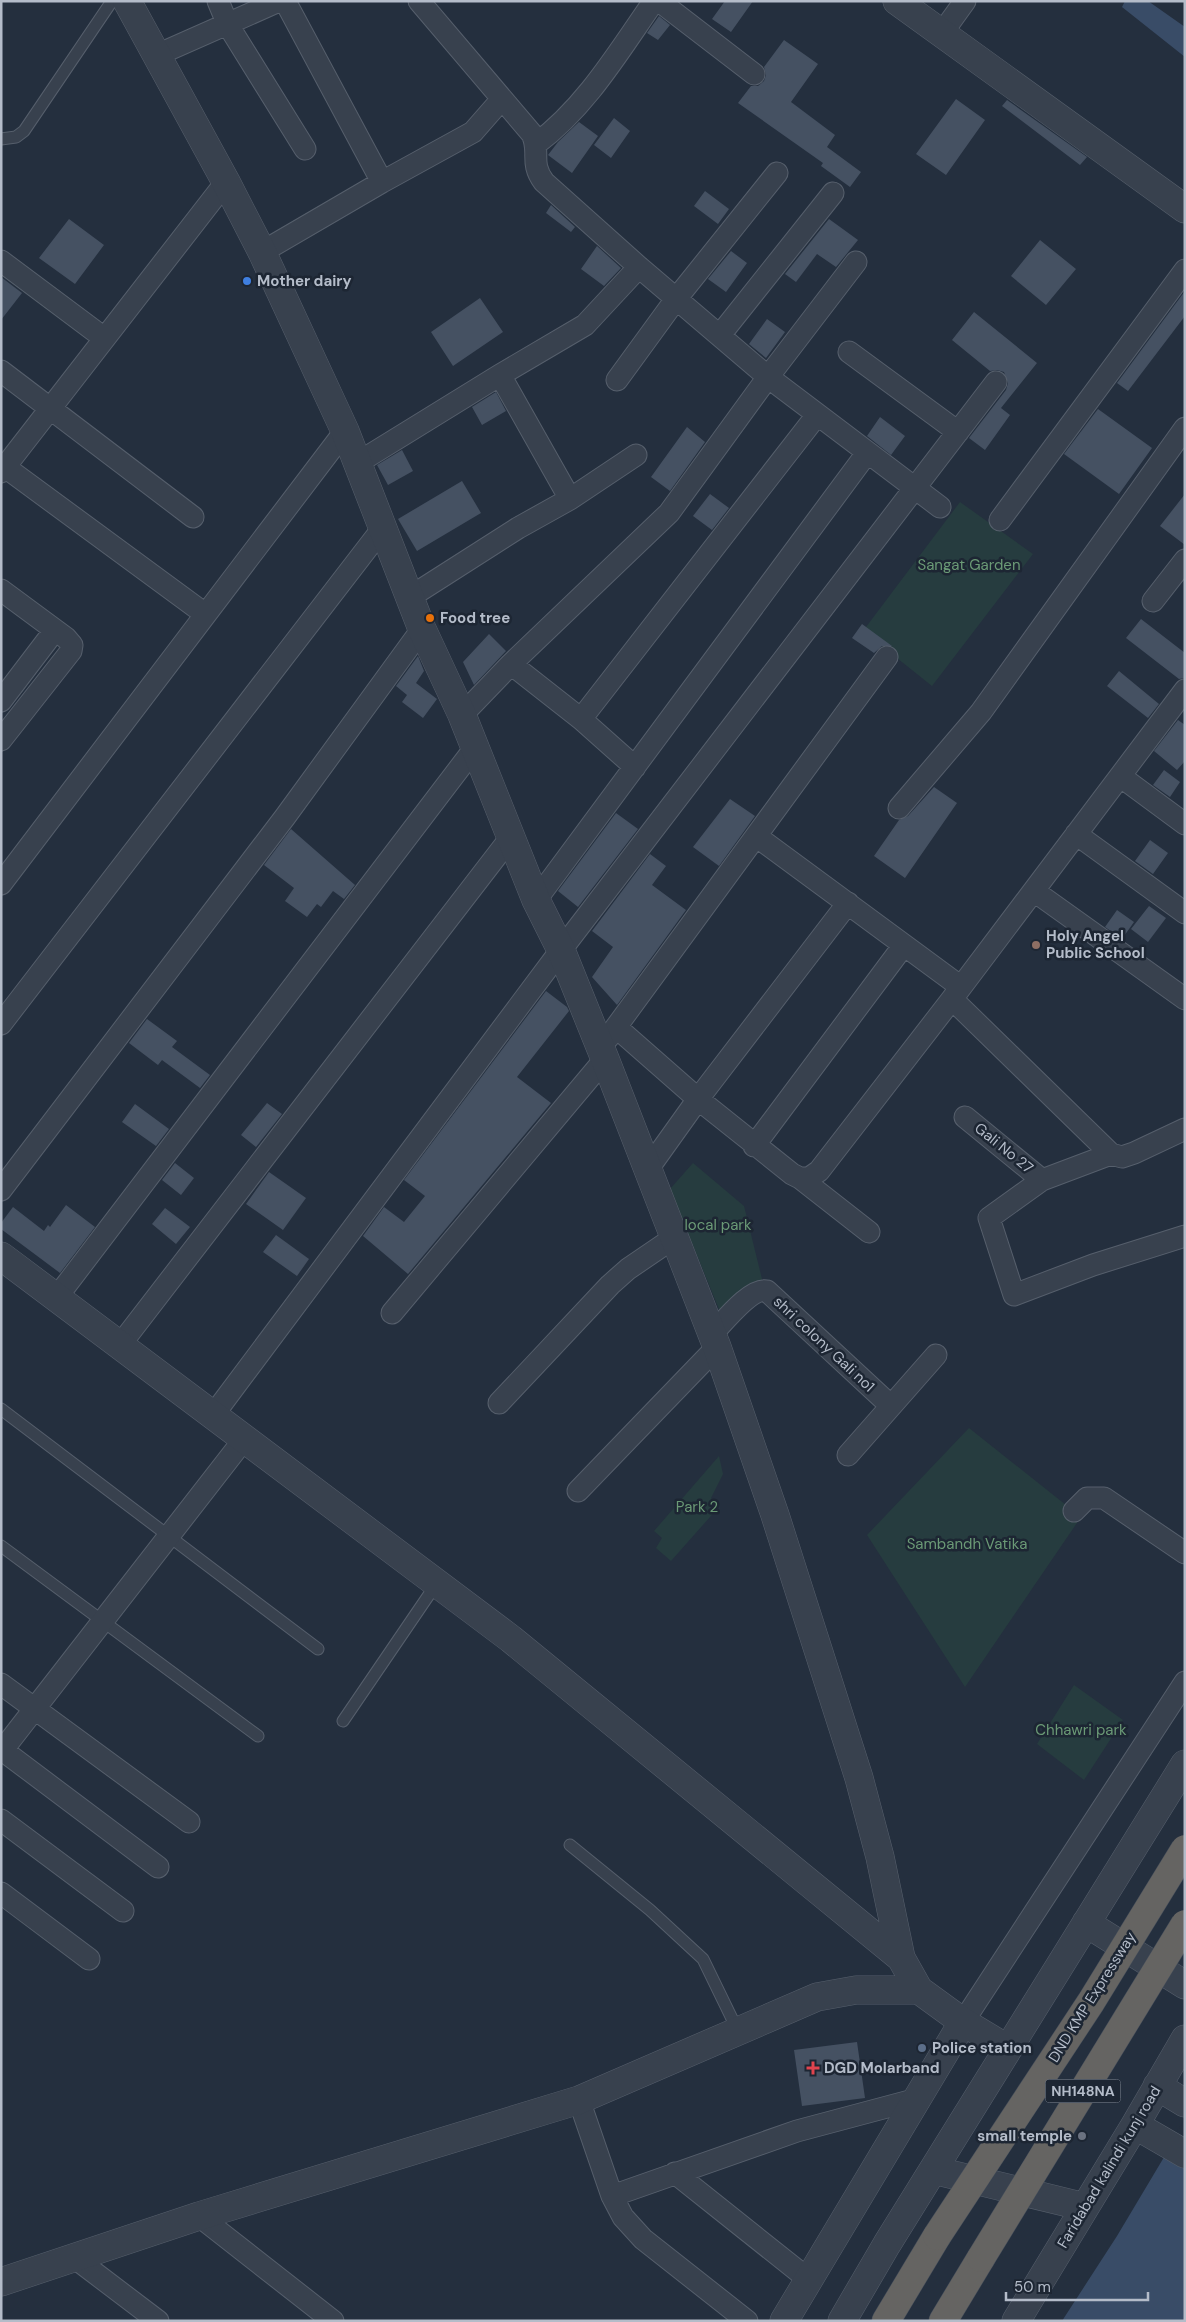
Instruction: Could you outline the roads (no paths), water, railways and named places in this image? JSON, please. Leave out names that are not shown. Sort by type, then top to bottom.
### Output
[{"type":"highway","name":"DND KMP Expressway","points":[[886,2321],[937,2236],[1091,2002],[1185,1849]]},
{"type":"highway","name":"NH148NA","points":[[943,2321],[1185,1924]]},
{"type":"street","points":[[127,1],[262,252],[345,431],[359,462],[382,529],[422,629],[462,715],[536,900],[607,1045],[648,1169],[715,1340],[776,1515],[859,1778],[880,1857],[901,1958],[919,1990],[963,2022],[1008,2049]]},
{"type":"street","points":[[218,1],[228,25],[305,150]]},
{"type":"street","points":[[157,55],[279,1]]},
{"type":"street","points":[[285,1],[382,182]]},
{"type":"street","points":[[419,1],[501,100],[532,134],[536,144],[535,163],[537,172],[544,182],[639,267],[768,377],[817,416],[940,507]]},
{"type":"street","points":[[536,144],[559,127],[575,111],[654,1]]},
{"type":"street","points":[[659,1],[754,74]]},
{"type":"street","points":[[897,1],[1185,209]]},
{"type":"street","points":[[942,32],[965,1]]},
{"type":"street","points":[[262,252],[382,182],[473,132],[501,100]]},
{"type":"street","points":[[617,380],[676,299],[777,173]]},
{"type":"street","points":[[205,614],[3,468],[52,409],[104,338],[226,182]]},
{"type":"street","points":[[720,335],[833,193]]},
{"type":"street","points":[[1,261],[104,338]]},
{"type":"street","points":[[462,715],[512,664],[669,513],[768,377],[856,262]]},
{"type":"street","points":[[359,462],[585,325],[639,267]]},
{"type":"street","points":[[1000,520],[1185,270]]},
{"type":"street","points":[[850,352],[958,432]]},
{"type":"street","points":[[1,371],[193,517]]},
{"type":"street","points":[[500,375],[570,499]]},
{"type":"street","points":[[214,1414],[562,950],[996,382]]},
{"type":"street","points":[[581,719],[817,416]]},
{"type":"street","points":[[899,808],[981,712],[1185,428]]},
{"type":"street","points":[[1,884],[345,431]]},
{"type":"street","points":[[536,900],[867,453]]},
{"type":"street","points":[[410,597],[518,528],[570,499],[636,454]]},
{"type":"street","points":[[1,1024],[382,529]]},
{"type":"street","points":[[1153,601],[1185,560]]},
{"type":"street","points":[[1,590],[72,645],[71,651],[1,740]]},
{"type":"street","points":[[1,1190],[285,817],[422,629]]},
{"type":"street","points":[[1,700],[55,630]]},
{"type":"street","points":[[392,1313],[607,1045],[887,657]]},
{"type":"street","points":[[512,664],[581,719],[635,767]]},
{"type":"street","points":[[800,1178],[809,1178],[819,1171],[957,993],[1185,690]]},
{"type":"street","points":[[57,1297],[474,749]]},
{"type":"street","points":[[1120,776],[1185,824]]},
{"type":"street","points":[[1076,834],[1185,913]]},
{"type":"street","points":[[756,836],[904,945],[957,993],[1111,1154],[1122,1157],[1134,1153],[1185,1129]]},
{"type":"street","points":[[120,1345],[511,837]]},
{"type":"street","points":[[1034,891],[1185,999]]},
{"type":"street","points":[[648,1169],[698,1099],[848,903]]},
{"type":"street","points":[[754,1146],[904,945]]},
{"type":"street","points":[[607,1045],[698,1099],[754,1146],[800,1178],[869,1232]]},
{"type":"street","name":"Gali No 27","points":[[965,1117],[1042,1180]]},
{"type":"street","points":[[1111,1154],[1042,1180],[989,1218],[1014,1295],[1093,1264],[1185,1236]]},
{"type":"street","points":[[499,1403],[610,1285],[628,1269],[675,1237]]},
{"type":"street","points":[[1,1256],[214,1414],[511,1639],[901,1958]]},
{"type":"street","name":"shri colony Gali no1","points":[[715,1340],[750,1295],[762,1290],[767,1291],[891,1406]]},
{"type":"street","points":[[578,1491],[715,1340]]},
{"type":"street","points":[[848,1455],[936,1355]]},
{"type":"street","points":[[158,1867],[2,1750],[245,1438]]},
{"type":"street","points":[[1074,1511],[1087,1498],[1104,1498],[1185,1552]]},
{"type":"street","points":[[784,2321],[963,2022],[1185,1682]]},
{"type":"street","points":[[1,1684],[189,1822]]},
{"type":"street","points":[[842,2321],[932,2170],[1185,1764]]},
{"type":"street","points":[[1,1820],[122,1911]]},
{"type":"street","points":[[1,1893],[89,1960]]},
{"type":"street","points":[[1086,1923],[1185,1985]]},
{"type":"street","points":[[1,2282],[199,2216],[579,2100],[817,1997],[856,1990],[919,1990]]},
{"type":"street","name":"Faridabad kalindi kunj road","points":[[1016,2321],[1085,2207],[1172,2095],[1185,2039]]},
{"type":"street","points":[[612,2196],[797,2131],[917,2099]]},
{"type":"street","points":[[579,2100],[612,2196],[623,2216],[643,2239],[747,2321]]},
{"type":"street","points":[[1145,2130],[1185,2154]]},
{"type":"street","points":[[932,2170],[1085,2207]]},
{"type":"street","points":[[675,2174],[808,2279]]},
{"type":"street","points":[[199,2216],[333,2321]]},
{"type":"street","points":[[75,2258],[158,2321]]},
{"type":"lane","points":[[1,139],[16,137],[24,131],[112,1]]},
{"type":"lane","points":[[1,1409],[318,1649]]},
{"type":"lane","points":[[1,1546],[258,1736]]},
{"type":"lane","points":[[343,1721],[437,1583]]},
{"type":"lane","points":[[570,1845],[650,1910],[703,1959],[738,2031]]},
{"type":"water","points":[[1125,1],[1148,1],[1185,27],[1185,57],[1122,7]]},
{"type":"water","points":[[1185,2122],[1185,2321],[1062,2321],[1117,2236]]},
{"type":"place","name":"Mother dairy","points":[[247,281]]},
{"type":"place","name":"Food tree","points":[[430,618]]},
{"type":"place","name":"Holy Angel Public School","points":[[1036,945]]},
{"type":"place","name":"Police station","points":[[922,2048]]},
{"type":"place","name":"DGD Molarband","points":[[813,2068]]},
{"type":"place","name":"small temple","points":[[1082,2136]]},
{"type":"park label","name":"Sangat Garden","points":[[969,565]]},
{"type":"park label","name":"local park","points":[[718,1225]]},
{"type":"park label","name":"Park 2","points":[[697,1507]]},
{"type":"park label","name":"Sambandh Vatika","points":[[967,1544]]},
{"type":"park label","name":"Chhawri park","points":[[1081,1730]]}]
